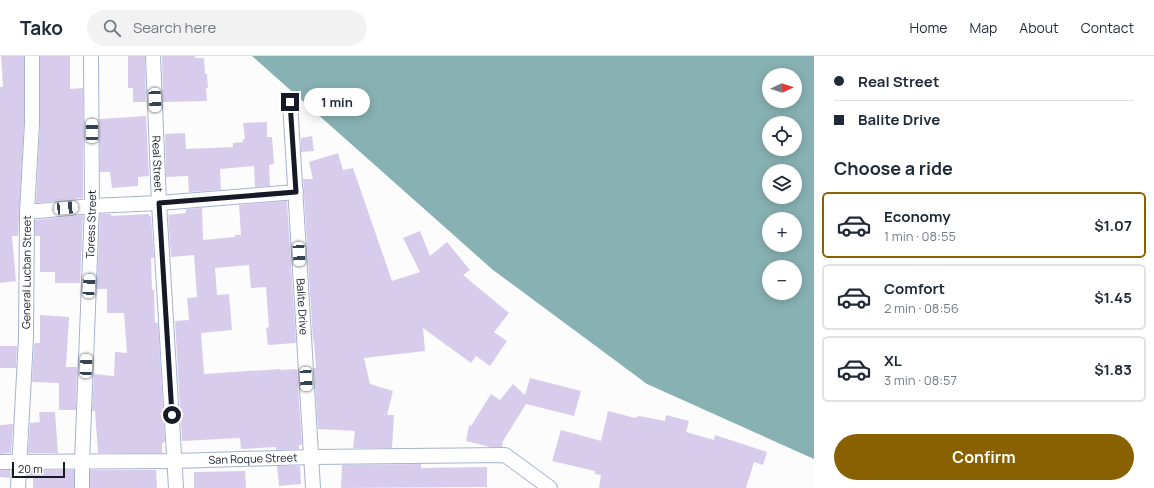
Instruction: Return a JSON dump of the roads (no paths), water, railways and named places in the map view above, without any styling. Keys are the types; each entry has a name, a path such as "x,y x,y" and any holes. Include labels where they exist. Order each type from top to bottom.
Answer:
{"street":[{"name":"General Lucban Street","path":"18,488 26,338 27,212 32,123 32,56"},
{"name":"Toress Street","path":"82,488 92,206 92,56"},
{"name":"Real Street","path":"153,56 159,203 176,488"},
{"name":"Balite Drive","path":"290,102 313,488"},
{"path":"27,212 296,192"},
{"name":"San Roque Street","path":"0,462 175,461 311,457 505,455 550,488"}],"water":[{"path":"252,56 814,56 814,459 647,384 493,270"}]}
